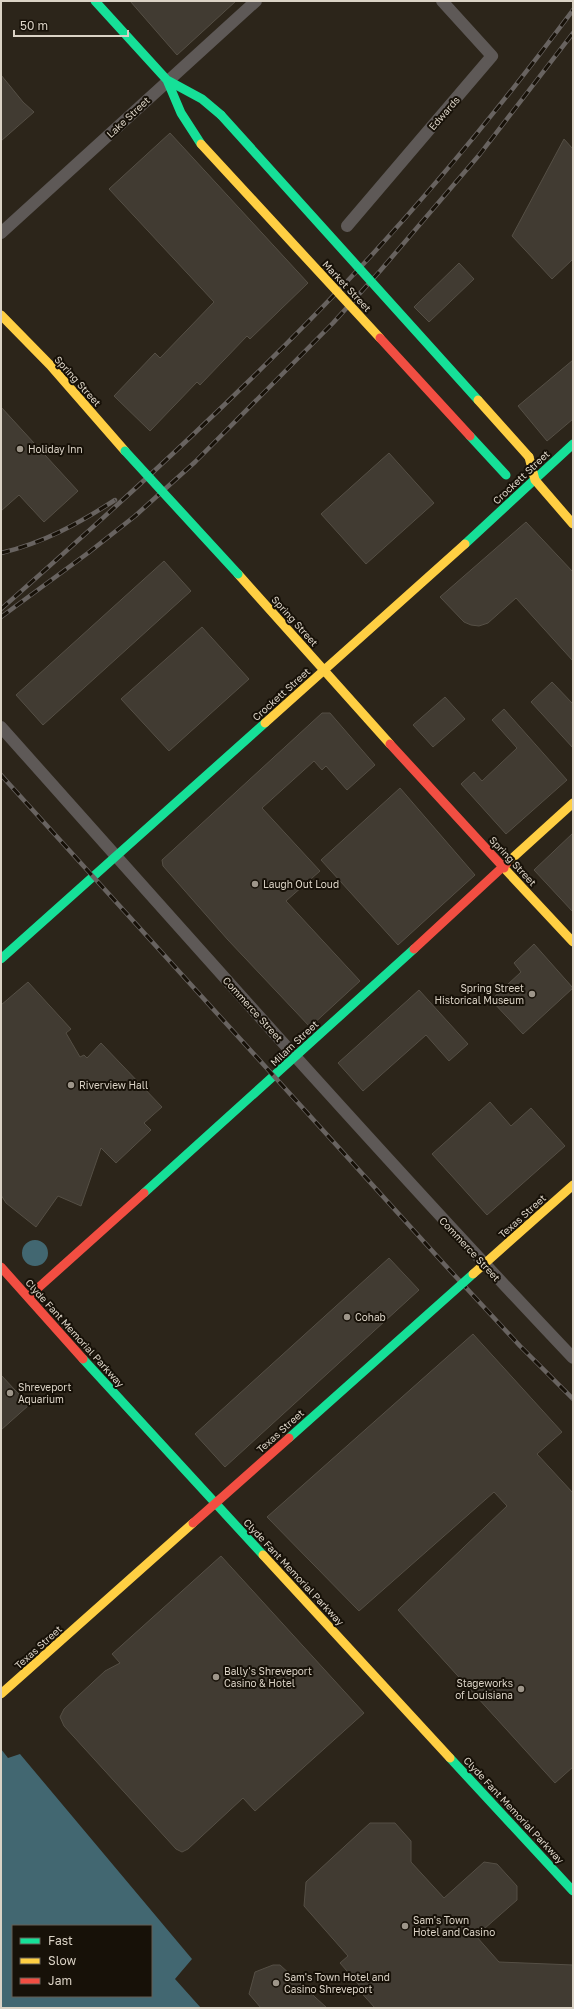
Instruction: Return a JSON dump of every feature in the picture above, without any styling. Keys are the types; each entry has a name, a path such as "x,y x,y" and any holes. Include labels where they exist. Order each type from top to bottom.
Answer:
{"main road":[{"name":"Market Street","path":"95,1 167,80 202,99 221,115 528,457 535,480 573,524"},
{"name":"Market Street","path":"167,80 181,113 191,131 201,144 513,476 535,480"},
{"name":"Spring Street","path":"1,315 50,365 126,451 573,942"},
{"name":"Crockett Street","path":"1,959 115,855 325,670 573,444"},
{"name":"Milam Street","path":"28,1297 238,1110 294,1056 573,803"},
{"name":"Texas Street","path":"1,1694 573,1185"},
{"name":"Clyde Fant Memorial Parkway","path":"1,1267 104,1383 573,1891"}],"street":[{"name":"Lake Street","path":"1,233 167,80 256,1"},
{"name":"Edwards","path":"347,226 492,56 442,1"},
{"name":"Commerce Street","path":"1,727 409,1184 573,1358"}],"water":[{"path":"35,1240 44,1244 48,1253 44,1262 35,1266 26,1262 22,1253 26,1244"},
{"path":"1,1749 8,1758 20,1754 192,1959 175,1979 201,2008 1,2008"}],"building":[{"path":"130,1 236,1 177,55"},
{"path":"1,75 23,102 34,112 1,141"},
{"path":"170,133 308,283 250,339 247,336 200,385 197,382 150,431 114,396 155,353 160,358 214,302 109,189"},
{"path":"564,139 573,149 573,259 552,279 512,236"},
{"path":"459,263 474,279 429,322 414,307"},
{"path":"573,360 573,419 547,441 518,406"},
{"name":"Holiday Inn","path":"1,407 78,491 44,522 19,495 1,511"},
{"path":"389,453 434,503 366,564 321,514"},
{"path":"526,522 573,572 573,661 516,598 488,623 479,626 464,622 440,597"},
{"path":"164,561 191,591 43,725 16,695"},
{"path":"202,627 249,679 169,751 121,699"},
{"path":"552,682 573,704 573,748 531,702"},
{"path":"445,697 465,719 433,747 413,725"},
{"path":"504,709 567,780 506,834 461,784 474,772 482,781 517,748 492,720"},
{"path":"322,713 330,713 375,765 347,790 326,766 322,770 314,761 262,808 320,871 286,901 360,981 310,1027 228,940 163,866 162,860"},
{"path":"400,788 475,875 398,945 321,860"},
{"path":"573,833 573,912 534,870"},
{"name":"Spring Street Historical Museum","path":"534,944 573,988 523,1034 491,1000 521,972 514,963"},
{"name":"Riverview Hall","path":"28,982 71,1029 66,1033 80,1057 84,1055 87,1058 101,1043 162,1107 144,1123 151,1130 116,1163 101,1148 81,1206 58,1196 36,1227 6,1203 1,1195 1,1005"},
{"path":"419,990 468,1044 449,1061 426,1035 363,1091 338,1063"},
{"path":"490,1102 511,1126 531,1108 565,1146 487,1215 432,1154"},
{"path":"389,1258 419,1290 225,1467 195,1434"},
{"path":"473,1334 562,1432 537,1454 573,1493 573,1767 555,1783 398,1610 507,1506 494,1492 359,1611 267,1517"},
{"name":"Shreveport Aquarium","path":"1,1375 29,1405 1,1430"},
{"path":"221,1556 364,1713 255,1811 243,1798 188,1849 182,1852 176,1849 64,1726 60,1717 64,1709 105,1671 120,1663 112,1654"},
{"name":"Sam's Town Hotel and Casino","path":"370,1823 395,1823 411,1841 411,1862 444,1898 484,1862 497,1864 517,1886 517,1900 476,1936 499,1962 573,1965 573,2008 375,2008 357,1988 360,1986 340,1963 348,1956 304,1906 306,1882"},
{"name":"Sam's Town Hotel and Casino Shreveport","path":"273,1965 280,1965 327,2008 261,2008 249,1994 255,1972"}],"railway":[{"path":"1,609 190,438 281,349 369,258 449,167 500,105 573,10"},
{"path":"1,617 88,553 135,516 195,462 333,323 380,271 480,154 573,33"},
{"path":"1,553 31,544 60,532 115,500"},
{"path":"1,775 445,1265 520,1346 573,1399"}],"traffic: fast":[{"path":"95,1 167,80 202,99 221,115"},
{"path":"167,80 181,113 201,144"},
{"path":"221,115 478,400"},
{"path":"470,436 506,475"},
{"path":"465,544 573,444"},
{"path":"125,451 238,574"},
{"path":"1,959 265,723"},
{"path":"144,1193 414,949"},
{"path":"289,1438 473,1274"},
{"path":"83,1359 263,1555"},
{"path":"450,1758 573,1891"}],"traffic: slow":[{"path":"201,144 380,338"},
{"path":"1,315 50,365 125,451"},
{"path":"478,400 529,457"},
{"path":"529,457 535,480 573,524"},
{"path":"265,723 465,544"},
{"path":"238,574 390,744"},
{"path":"507,863 573,803"},
{"path":"504,868 573,942"},
{"path":"473,1274 573,1185"},
{"path":"1,1694 193,1523"},
{"path":"263,1555 450,1758"}],"traffic: jam":[{"path":"380,338 470,436"},
{"path":"390,744 504,868"},
{"path":"414,949 507,863"},
{"path":"28,1297 144,1193"},
{"path":"1,1267 83,1359"},
{"path":"193,1523 289,1438"}],"place":[{"name":"Holiday Inn","path":"20,449"},
{"name":"Laugh Out Loud","path":"255,884"},
{"name":"Spring Street Historical Museum","path":"532,994"},
{"name":"Riverview Hall","path":"71,1085"},
{"name":"Cohab","path":"347,1317"},
{"name":"Shreveport Aquarium","path":"10,1393"},
{"name":"Bally's Shreveport Casino & Hotel","path":"216,1677"},
{"name":"Stageworks of Louisiana","path":"521,1689"},
{"name":"Sam's Town Hotel and Casino","path":"405,1926"},
{"name":"Sam's Town Hotel and Casino Shreveport","path":"276,1983"}]}
